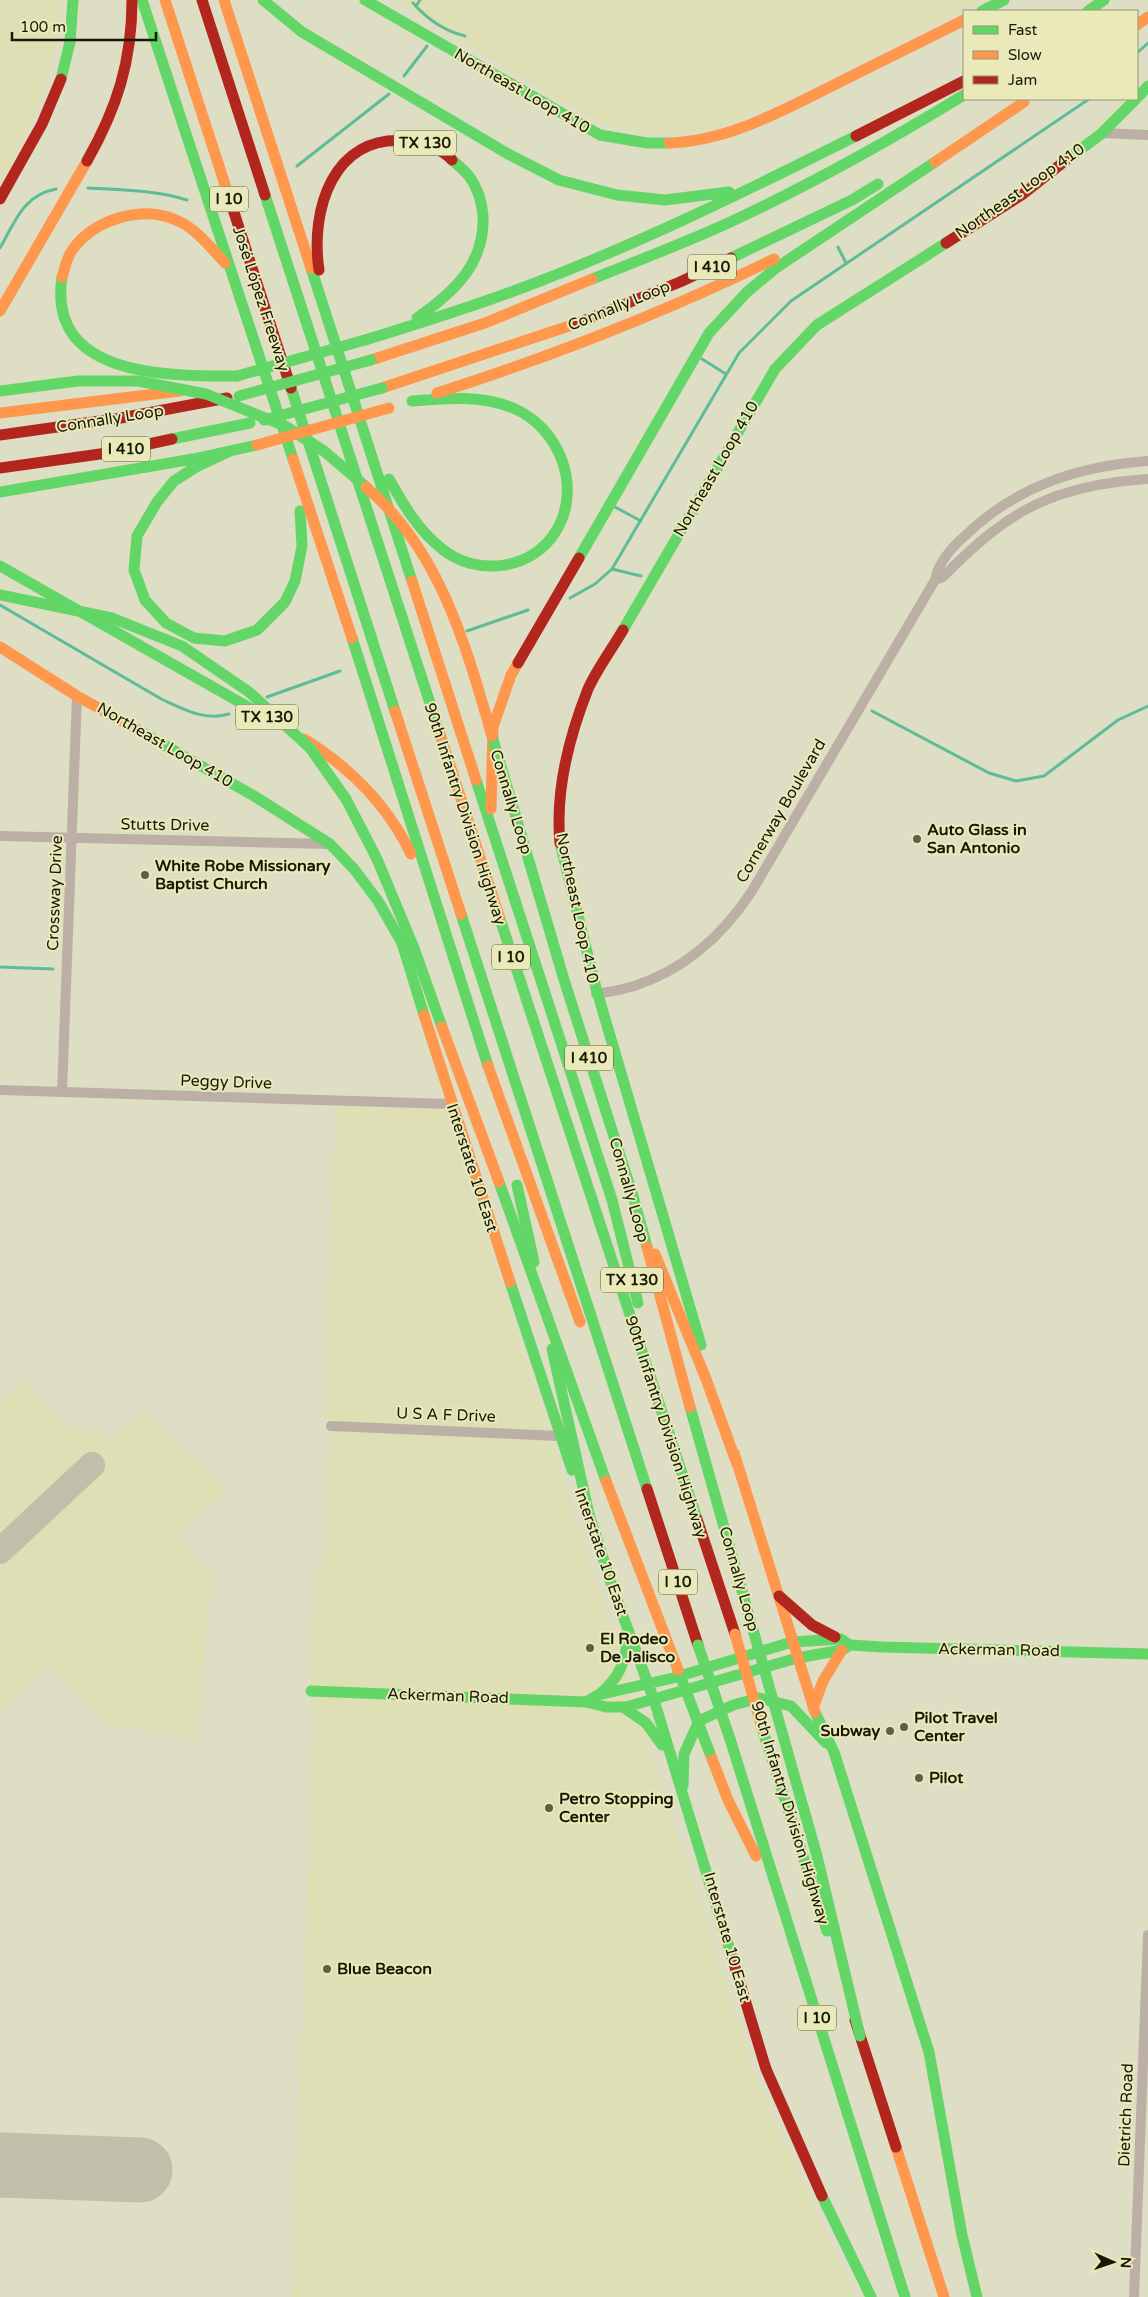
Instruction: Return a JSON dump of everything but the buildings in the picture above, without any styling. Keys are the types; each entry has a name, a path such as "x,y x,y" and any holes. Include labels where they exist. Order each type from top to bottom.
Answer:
{"main road":[{"path":"0,199 43,123 55,94 70,43 72,0"},
{"path":"0,311 107,126 124,73 132,31 132,0"},
{"path":"142,0 407,807 450,950"},
{"name":"José López Freeway","path":"166,0 293,398"},
{"name":"90th Infantry Division Highway","path":"202,0 555,1090 735,1634 762,1728 944,2297"},
{"path":"224,0 330,326"},
{"path":"263,0 302,32 508,154 559,180 617,196 665,200 714,195 756,187"},
{"name":"Northeast Loop 410","path":"366,0 600,135 647,143 693,142 727,134 774,115 963,20"},
{"path":"984,10 1004,0"},
{"path":"1089,10 1104,0"},
{"path":"389,333 560,273 756,187 963,82"},
{"name":"Northeast Loop 410","path":"1138,96 1148,86"},
{"name":"Connally Loop","path":"0,435 121,418 239,396 371,360 485,323 725,224 806,184 909,129 963,97"},
{"path":"497,843 491,811 493,726 510,675 692,359 709,333 747,292 776,268 1026,100"},
{"name":"Connally Loop","path":"0,468 107,453 250,423 382,388 558,331 680,282 852,200 1026,100"},
{"name":"Northeast Loop 410","path":"596,994 563,860 559,825 560,784 569,745 589,688 735,435 775,369 817,325 1023,194 1102,133 1134,100"},
{"name":"TX 130","path":"0,413 181,390 237,376 365,340 389,333 409,323 451,290 470,268 483,235 483,215 479,194 472,177 460,163 445,152 422,142 404,139 358,150 333,176 321,201 318,226 318,264 330,326 368,443 497,843 560,1037 612,1200 698,1524"},
{"path":"229,268 189,227 163,216 142,213 117,217 88,232 73,248 63,271 59,295 63,318 71,333 82,346 103,360 183,377 237,376"},
{"path":"0,492 256,445 389,408 500,374 654,313 750,271 834,229"},
{"name":"Connally Loop","path":"0,391 78,381 138,381 206,394 254,412 284,426 324,451 380,499 407,530 438,582 464,641 565,983 633,1196 682,1379 817,1856 860,2036"},
{"name":"90th Infantry Division Highway","path":"293,398 461,908 657,1520 730,1739 905,2297"},
{"path":"368,443 404,507 428,540 449,556 468,564 506,567 533,554 548,541 558,528 567,492 565,465 560,449 536,420 514,408 485,402 458,399 412,401"},
{"path":"230,451 176,480 146,514 134,544 135,577 154,614 177,633 206,641 236,639 259,630 280,608 294,583 300,567 303,525 290,454"},
{"name":"TX 130","path":"0,566 317,746 363,782 404,836 450,950 495,1090 550,1243 657,1520"},
{"path":"0,595 112,618 182,646 249,692 310,748 346,799 377,859 414,948 605,1477 728,1800 782,1908"},
{"name":"Northeast Loop 410","path":"0,647 77,696 254,796 330,844"},
{"name":"Interstate 10 East","path":"330,844 354,869 378,901 402,943 559,1436 654,1700 766,2069 815,2182 871,2297"},
{"path":"596,994 642,1139 657,1201 797,1658 813,1708 834,1752 929,2052 948,2148 962,2234 977,2297"},
{"path":"560,1037 589,1093 689,1336 737,1464"},
{"path":"495,1090 591,1523"},
{"path":"778,1594 812,1625 844,1645 823,1681 813,1708"},
{"path":"598,1695 621,1673 626,1658 628,1631"},
{"name":"Ackerman Road","path":"586,1702 598,1695 648,1684 792,1642 1148,1654"},
{"name":"Ackerman Road","path":"311,1691 586,1702 606,1707 623,1707 654,1700 844,1645"},
{"path":"683,1800 684,1754 699,1722 733,1705 759,1698 791,1706 834,1752"},
{"path":"623,1707 650,1727 671,1760"},
{"path":"898,2157 951,2297"}],"street":[{"path":"1102,133 1148,135"},
{"name":"Cornerway Boulevard","path":"596,994 633,987 664,973 706,947 729,924 752,891 935,580 937,568 960,540 979,522 1016,496 1057,477 1082,470 1148,462"},
{"name":"Cornerway Boulevard","path":"935,580 943,577 998,527 1043,501 1075,489 1148,479"},
{"name":"Crossway Drive","path":"62,1092 77,696"},
{"name":"Stutts Drive","path":"0,836 330,844"},
{"name":"Peggy Drive","path":"0,1090 452,1104"},
{"name":"U S A F Drive","path":"331,1426 559,1436"},
{"name":"Dietrich Road","path":"1134,2297 1148,1935"}],"shaded area":[{"path":"0,0 61,0 60,26 54,58 42,98 17,154 0,182"},
{"path":"395,0 983,0 750,115 719,128 682,133 637,132 609,125 580,113"},
{"path":"336,1106 444,1110 757,2081 855,2297 292,2297 315,1713 310,1712 315,1572 324,1563 331,1421 324,1420"},
{"path":"23,1379 67,1427 87,1433 99,1428 110,1441 144,1411 226,1491 177,1537 212,1576 196,1736 109,1725 51,1665 0,1712 0,1401"}],"waterway":[{"path":"416,6 420,0"},
{"path":"413,3 437,24 465,36"},
{"path":"1138,52 1148,43"},
{"path":"404,76 427,46"},
{"path":"297,166 389,94"},
{"path":"570,598 595,584 612,569 739,353 791,301 1088,100"},
{"path":"88,188 150,192 187,200"},
{"path":"0,248 16,219 28,203 35,197 56,189"},
{"path":"838,247 846,263"},
{"path":"702,359 726,374"},
{"path":"615,507 641,521"},
{"path":"612,569 641,576"},
{"path":"0,605 163,700 187,711 203,715 220,716 229,714"},
{"path":"467,631 528,610"},
{"path":"267,697 340,671"},
{"path":"872,711 989,773 1016,781 1044,776 1118,720 1148,706"},
{"path":"0,967 53,969"}],"taxiway":[{"path":"0,1551 92,1465"}],"runway":[{"path":"0,2165 140,2170"}],"traffic: fast":[{"path":"61,79 70,42 73,0"},
{"path":"142,0 293,459"},
{"path":"263,0 302,32 508,154 559,180 617,195 665,200 729,192"},
{"path":"365,0 600,135 647,143 669,143"},
{"path":"984,10 1004,0"},
{"path":"1089,10 1104,0"},
{"path":"1138,97 1148,86"},
{"path":"592,279 693,238 757,209 847,163 963,96"},
{"path":"1065,161 1101,134 1135,100"},
{"path":"365,340 500,296 605,255 732,197 856,136"},
{"path":"417,318 455,287 473,263 479,249 483,216 477,190 469,176 452,160"},
{"path":"579,558 709,333 747,292 776,268 935,162"},
{"path":"731,258 852,200 878,184"},
{"path":"265,195 439,731"},
{"path":"623,630 775,369 817,325 946,243"},
{"path":"311,268 412,581"},
{"path":"62,277 62,310 73,335 93,353 118,364 148,371 179,375 237,376"},
{"path":"237,376 365,340"},
{"path":"239,396 371,360"},
{"path":"0,391 78,381 138,381 206,394 285,426 324,451 366,487"},
{"path":"291,388 395,711"},
{"path":"264,420 382,388"},
{"path":"389,479 425,533 441,548 455,557 470,563 486,566 502,565 518,562 533,555 546,544 556,531 564,514 567,496 562,460 554,444 543,429 529,417 513,408 476,399 450,398 412,401"},
{"path":"172,439 250,423"},
{"path":"0,492 193,459 257,445"},
{"path":"230,451 196,467 174,481 157,502 137,536 134,570 145,600 166,623 194,638 225,641 257,630 285,602 295,581 302,546 300,511"},
{"path":"0,566 278,724"},
{"path":"0,595 112,618 182,646 249,692 310,748 346,799 377,859 414,948 442,1027"},
{"path":"352,638 488,1066"},
{"path":"136,729 254,796 330,844 354,869 378,901 402,943 424,1015"},
{"path":"492,736 565,983 633,1196 647,1247"},
{"path":"476,780 612,1200 638,1303"},
{"path":"560,843 596,988 701,1345"},
{"path":"461,914 647,1489"},
{"path":"500,919 697,1519"},
{"path":"499,1182 606,1481"},
{"path":"517,1185 534,1262"},
{"path":"510,1282 572,1470"},
{"path":"552,1349 591,1523"},
{"path":"690,1407 817,1856 860,2036"},
{"path":"589,1514 613,1589 654,1700 732,1957"},
{"path":"600,1694 613,1681 621,1668 626,1653 628,1635"},
{"path":"586,1702 598,1695 673,1678 792,1642 841,1639 850,1645 882,1647 1148,1654"},
{"path":"698,1645 730,1739"},
{"path":"311,1691 586,1702 606,1707 626,1707 797,1658 842,1650 850,1645"},
{"path":"678,1670 709,1751"},
{"path":"683,1786 684,1754 699,1721 733,1705 759,1698 791,1706 826,1743"},
{"path":"623,1707 646,1723 662,1745"},
{"path":"815,1712 834,1752 929,2052 962,2235 977,2297"},
{"path":"762,1728 827,1931"},
{"path":"730,1739 905,2297"},
{"path":"822,2196 871,2297"}],"traffic: slow":[{"path":"165,0 230,200"},
{"path":"224,0 311,268"},
{"path":"1138,24 1148,17"},
{"path":"669,143 713,137 754,123 963,20"},
{"path":"935,162 1024,102"},
{"path":"0,311 87,161"},
{"path":"62,277 69,255 82,239 106,223 134,215 149,214 163,216 184,224 203,239 225,263"},
{"path":"437,393 523,364 608,332 692,297 774,259"},
{"path":"371,360 485,323 592,279"},
{"path":"382,388 578,323"},
{"path":"0,413 180,391"},
{"path":"257,445 389,408"},
{"path":"293,459 352,638"},
{"path":"366,487 392,512 432,570 460,634 492,736"},
{"path":"412,581 476,780"},
{"path":"0,647 77,696 136,729"},
{"path":"491,809 493,727 511,675 518,663"},
{"path":"395,711 461,914"},
{"path":"439,731 500,919"},
{"path":"304,739 337,762 366,789 391,819 411,854"},
{"path":"424,1015 510,1282"},
{"path":"442,1027 499,1182"},
{"path":"488,1066 580,1322"},
{"path":"647,1247 690,1407"},
{"path":"655,1254 706,1379 737,1464"},
{"path":"734,1453 815,1712"},
{"path":"606,1481 678,1670"},
{"path":"735,1634 762,1728"},
{"path":"813,1708 823,1681 842,1650"},
{"path":"709,1751 728,1800 756,1856"},
{"path":"896,2147 944,2297"}],"traffic: jam":[{"path":"87,161 107,122 121,84 129,43 132,0"},
{"path":"202,0 265,195"},
{"path":"0,199 42,124 61,79"},
{"path":"856,136 963,82"},
{"path":"319,270 317,247 323,201 332,180 344,163 361,150 382,142 407,141 419,143 443,152 452,160"},
{"path":"946,243 1023,194 1065,161"},
{"path":"230,200 291,388"},
{"path":"578,323 680,282 731,258"},
{"path":"0,435 121,418 227,398"},
{"path":"0,468 107,453 172,439"},
{"path":"518,663 579,558"},
{"path":"560,843 560,804 569,745 588,689 623,630"},
{"path":"647,1489 698,1645"},
{"path":"697,1519 735,1634"},
{"path":"779,1596 812,1625 835,1637"},
{"path":"732,1957 766,2069 822,2196"},
{"path":"855,2020 896,2147"}],"place":[{"name":"Auto Glass in San Antonio","path":"917,839"},
{"name":"White Robe Missionary Baptist Church","path":"145,875"},
{"name":"El Rodeo De Jalisco","path":"590,1648"},
{"name":"Pilot Travel Center","path":"904,1727"},
{"name":"Subway","path":"890,1731"},
{"name":"Pilot","path":"919,1778"},
{"name":"Petro Stopping Center","path":"549,1808"},
{"name":"Blue Beacon","path":"327,1969"}]}
